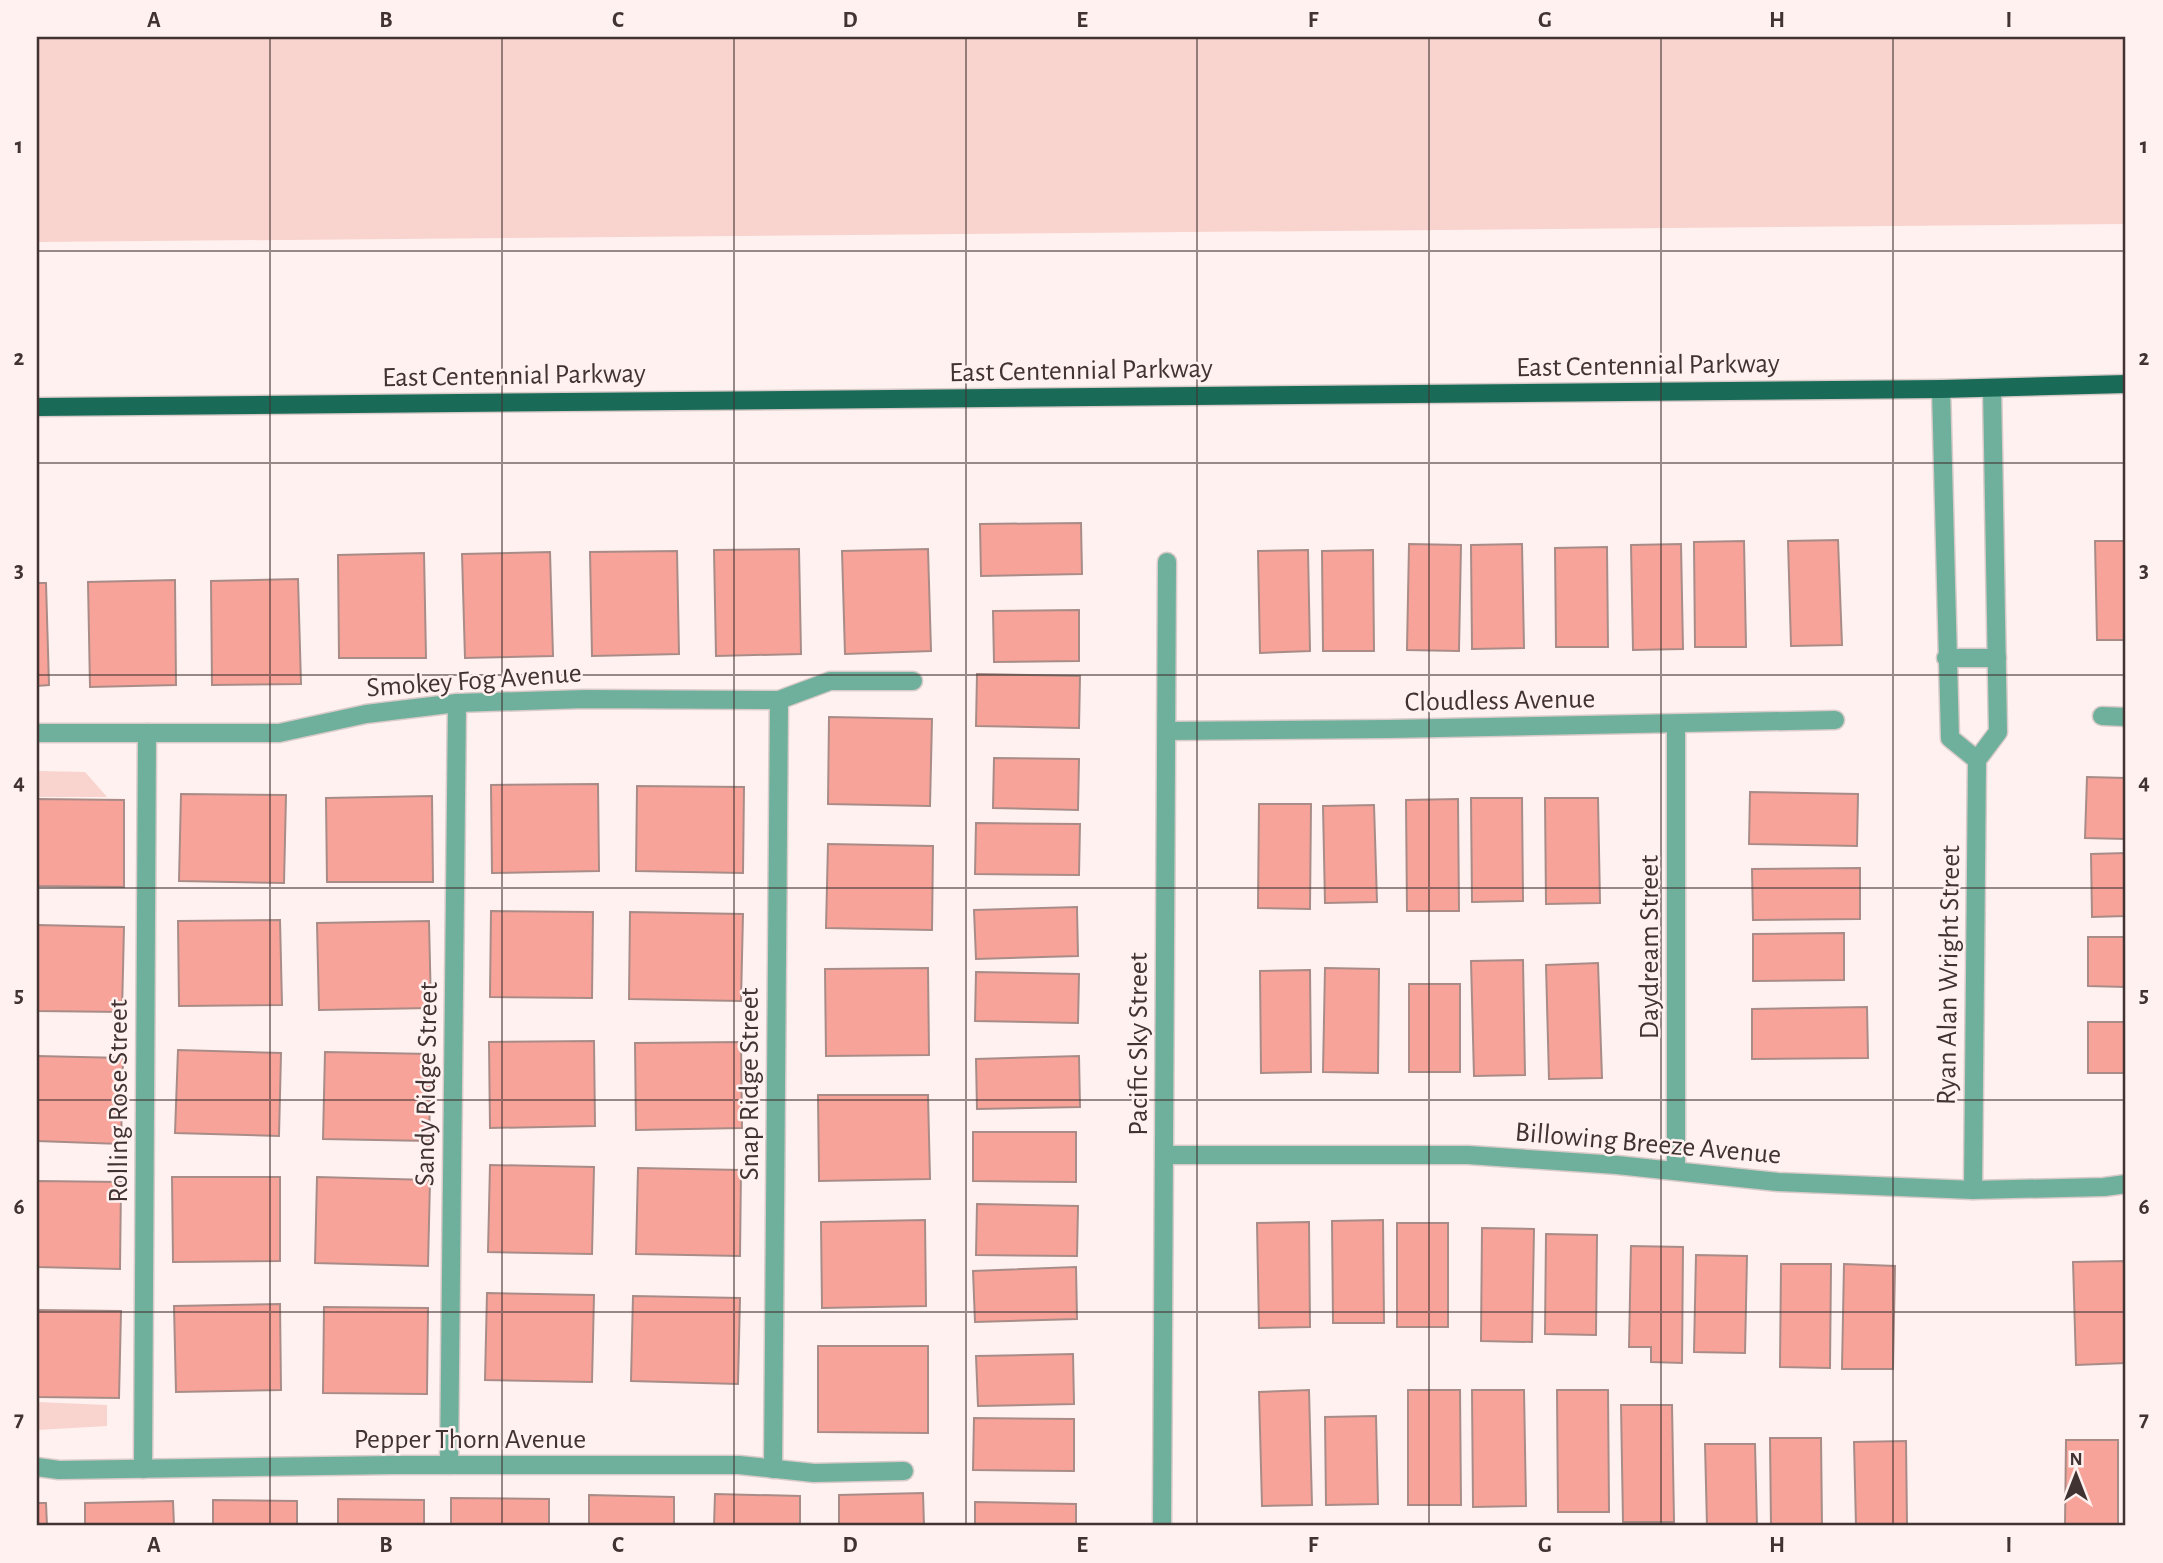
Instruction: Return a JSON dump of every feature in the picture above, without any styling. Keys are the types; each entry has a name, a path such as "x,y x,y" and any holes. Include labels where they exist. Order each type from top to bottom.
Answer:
{"main road":[{"name":"East Centennial Parkway","path":"37,407 1941,389 2126,384"}],"street":[{"path":"1941,389 1950,738 1977,760 1998,732 1992,388"},
{"name":"Pacific Sky Street","path":"1162,1526 1167,562"},
{"path":"1946,658 1997,658"},
{"name":"Smokey Fog Avenue","path":"37,733 279,733 366,714 457,703 585,699 779,700 830,681 913,681"},
{"name":"Snap Ridge Street","path":"773,1469 779,700"},
{"name":"Sandy Ridge Street","path":"449,1465 457,703"},
{"path":"2102,716 2126,717"},
{"name":"Cloudless Avenue","path":"1167,731 1835,720"},
{"name":"Daydream Street","path":"1676,724 1676,1171"},
{"name":"Rolling Rose Street","path":"143,1469 147,733"},
{"name":"Ryan Alan Wright Street","path":"1973,1190 1977,760"},
{"name":"Billowing Breeze Avenue","path":"1165,1155 1468,1155 1676,1171 1778,1182 1973,1190 2104,1187 2126,1184"},
{"name":"Pepper Thorn Avenue","path":"37,1467 59,1470 449,1465 740,1465 814,1473 904,1471"}],"shaded area":[{"path":"37,37 2126,37 2126,224 37,242"},
{"path":"37,771 85,772 107,797 37,797"},
{"path":"37,1402 107,1405 107,1426 37,1430"}],"building":[{"path":"1081,523 1082,574 981,576 980,524"},
{"path":"1838,540 1842,645 1791,646 1788,541"},
{"path":"1744,541 1746,647 1695,647 1694,542"},
{"path":"2095,541 2126,541 2126,640 2097,640"},
{"path":"1409,544 1461,545 1459,651 1407,650"},
{"path":"1522,544 1524,648 1472,649 1471,545"},
{"path":"1681,544 1683,649 1633,650 1631,545"},
{"path":"1607,547 1608,647 1556,647 1555,548"},
{"path":"799,549 801,654 716,656 714,550"},
{"path":"928,549 931,651 845,654 842,551"},
{"path":"1308,550 1310,651 1260,653 1258,551"},
{"path":"1373,550 1374,651 1323,651 1322,551"},
{"path":"677,551 679,654 592,656 590,552"},
{"path":"550,552 553,656 465,658 462,554"},
{"path":"424,553 426,658 339,658 338,555"},
{"path":"298,579 301,684 212,685 211,581"},
{"path":"175,580 176,685 90,687 88,582"},
{"path":"37,583 46,583 49,685 37,686"},
{"path":"1079,610 1079,661 994,662 993,611"},
{"path":"977,674 1080,676 1079,728 976,726"},
{"path":"829,717 932,719 930,806 828,804"},
{"path":"994,758 1079,759 1078,810 993,808"},
{"path":"2087,777 2126,778 2126,839 2085,838"},
{"path":"598,784 599,871 492,873 491,785"},
{"path":"637,786 744,787 743,873 636,871"},
{"path":"1750,792 1858,794 1857,846 1749,844"},
{"path":"181,794 286,795 284,883 179,881"},
{"path":"432,796 433,882 327,882 326,798"},
{"path":"1471,798 1522,798 1523,901 1472,902"},
{"path":"1545,798 1598,798 1600,903 1546,904"},
{"path":"37,799 124,800 124,887 37,886"},
{"path":"1458,799 1459,911 1407,911 1406,800"},
{"path":"1259,804 1311,804 1310,909 1258,908"},
{"path":"1374,805 1377,902 1325,903 1323,806"},
{"path":"976,823 1080,824 1079,875 975,874"},
{"path":"828,844 933,846 932,930 826,928"},
{"path":"2126,853 2126,916 2092,917 2091,854"},
{"path":"1860,868 1860,919 1753,920 1752,869"},
{"path":"1077,907 1078,956 976,959 974,910"},
{"path":"491,911 593,912 592,998 490,997"},
{"path":"630,912 743,914 741,1001 629,999"},
{"path":"280,920 282,1005 179,1006 178,921"},
{"path":"429,921 431,1008 319,1010 317,923"},
{"path":"37,925 124,927 122,1012 37,1011"},
{"path":"1844,933 1844,980 1753,981 1753,934"},
{"path":"2088,937 2126,937 2126,987 2088,986"},
{"path":"1523,960 1525,1075 1474,1076 1471,961"},
{"path":"1598,963 1602,1078 1549,1079 1546,965"},
{"path":"928,968 929,1055 826,1056 825,969"},
{"path":"1325,968 1379,969 1378,1073 1323,1072"},
{"path":"1310,970 1311,1072 1261,1073 1260,971"},
{"path":"976,972 1079,974 1078,1023 975,1021"},
{"path":"1409,984 1460,984 1460,1072 1409,1072"},
{"path":"1867,1007 1868,1058 1752,1059 1752,1009"},
{"path":"2088,1022 2126,1022 2126,1073 2088,1073"},
{"path":"594,1041 595,1126 490,1128 489,1042"},
{"path":"741,1042 742,1128 636,1130 635,1043"},
{"path":"178,1050 281,1053 279,1136 175,1133"},
{"path":"325,1052 431,1054 429,1141 323,1139"},
{"path":"37,1056 123,1058 121,1144 37,1141"},
{"path":"1079,1056 1080,1107 977,1109 976,1059"},
{"path":"818,1095 928,1095 930,1179 819,1181"},
{"path":"973,1132 1076,1132 1076,1182 973,1181"},
{"path":"490,1165 594,1167 592,1254 488,1252"},
{"path":"638,1168 741,1170 740,1256 636,1254"},
{"path":"172,1177 280,1177 280,1261 173,1262"},
{"path":"317,1177 430,1180 428,1266 315,1263"},
{"path":"37,1181 121,1182 120,1269 37,1267"},
{"path":"977,1204 1078,1206 1077,1256 976,1255"},
{"path":"925,1220 926,1306 822,1308 821,1222"},
{"path":"1383,1220 1384,1323 1333,1323 1332,1221"},
{"path":"1309,1222 1310,1327 1259,1328 1257,1223"},
{"path":"1397,1223 1448,1223 1448,1327 1397,1327"},
{"path":"1482,1228 1534,1229 1532,1342 1481,1341"},
{"path":"1546,1234 1597,1235 1596,1335 1545,1334"},
{"path":"1631,1246 1683,1247 1682,1363 1651,1362 1651,1347 1629,1347"},
{"path":"1696,1255 1747,1256 1745,1353 1694,1352"},
{"path":"2125,1261 2126,1363 2076,1365 2073,1262"},
{"path":"1781,1264 1831,1264 1830,1368 1780,1367"},
{"path":"1844,1264 1895,1266 1893,1369 1842,1369"},
{"path":"1076,1267 1077,1319 975,1322 973,1271"},
{"path":"487,1293 594,1295 592,1382 485,1380"},
{"path":"633,1296 740,1298 738,1384 631,1381"},
{"path":"280,1304 281,1390 176,1392 174,1306"},
{"path":"324,1307 428,1308 427,1394 323,1393"},
{"path":"37,1310 121,1311 119,1398 37,1397"},
{"path":"818,1346 928,1346 928,1433 818,1432"},
{"path":"1073,1354 1074,1404 978,1406 976,1356"},
{"path":"1309,1390 1312,1505 1262,1506 1259,1392"},
{"path":"1408,1390 1460,1390 1461,1505 1408,1505"},
{"path":"1472,1390 1524,1390 1526,1506 1473,1507"},
{"path":"1557,1390 1608,1390 1609,1512 1558,1512"},
{"path":"1621,1405 1672,1405 1674,1522 1623,1522"},
{"path":"1376,1416 1378,1504 1326,1505 1325,1417"},
{"path":"974,1418 1074,1419 1074,1471 973,1470"},
{"path":"1770,1438 1821,1438 1822,1526 1771,1526"},
{"path":"2066,1440 2118,1440 2118,1526 2065,1526"},
{"path":"1906,1441 1907,1526 1856,1526 1854,1442"},
{"path":"1705,1444 1755,1444 1757,1526 1707,1526"},
{"path":"923,1493 924,1526 839,1526 839,1495"},
{"path":"715,1494 800,1496 800,1526 714,1526"},
{"path":"589,1495 674,1497 674,1526 589,1526"},
{"path":"451,1498 549,1499 549,1526 451,1526"},
{"path":"338,1499 424,1500 424,1526 338,1526"},
{"path":"213,1500 297,1501 297,1526 213,1526"},
{"path":"173,1501 174,1526 85,1526 85,1503"},
{"path":"975,1502 1076,1504 1076,1526 975,1526"},
{"path":"37,1503 46,1503 47,1526 37,1526"}]}
